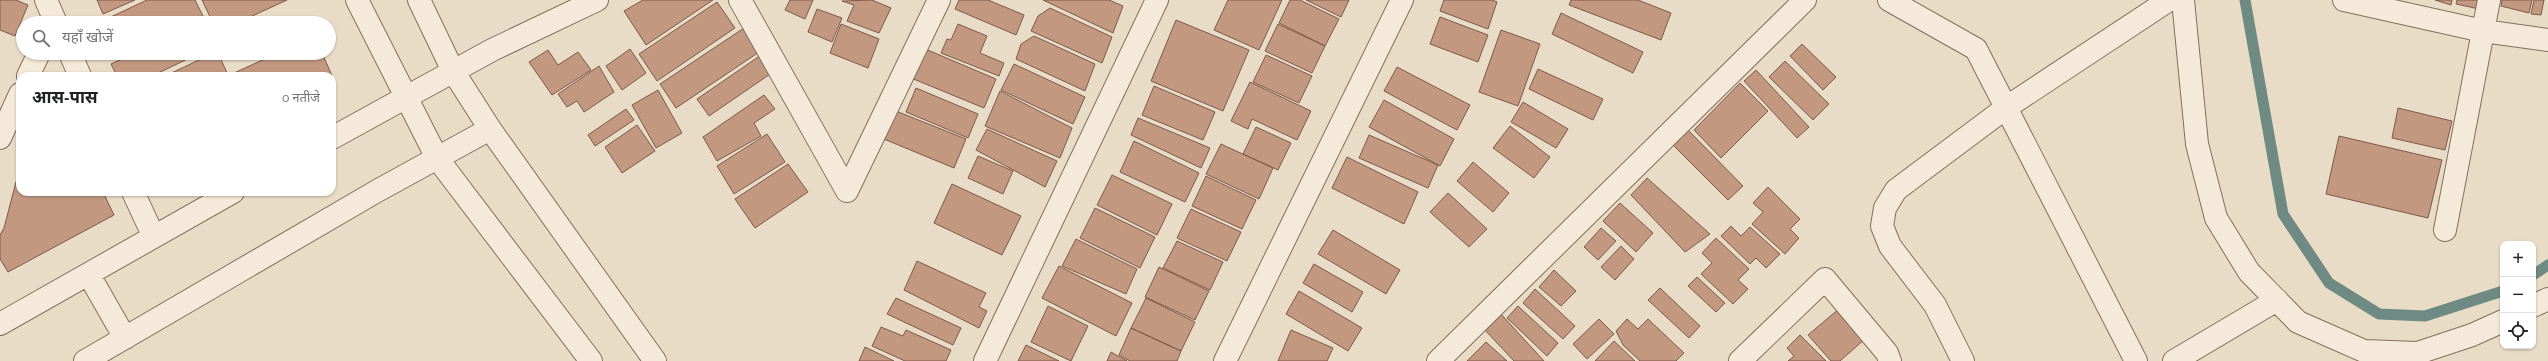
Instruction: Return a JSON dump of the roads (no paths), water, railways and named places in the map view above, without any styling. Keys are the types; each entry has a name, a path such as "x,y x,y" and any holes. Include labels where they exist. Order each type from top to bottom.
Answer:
{"street":[{"path":"358,0 405,98 437,158 590,361"},
{"path":"419,0 453,71 490,129 655,361"},
{"path":"336,136 492,50 596,0"},
{"path":"740,0 847,191 939,0"},
{"path":"985,361 1157,0"},
{"path":"1225,361 1402,0"},
{"path":"1782,23 1785,0"},
{"path":"1438,361 1805,0"},
{"path":"1889,0 1976,49 2136,361"},
{"path":"1963,361 1935,305 1890,246 1882,226 1885,208 1896,190 2007,107 2169,0"},
{"path":"2183,0 2198,144 2216,218 2249,272 2298,322 2364,351 2418,353 2472,335 2500,321"},
{"path":"2344,0 2483,31 2548,40"},
{"path":"2445,230 2489,0"},
{"path":"30,72 36,60"},
{"path":"73,60 78,72"},
{"path":"0,138 16,103"},
{"path":"85,361 490,129"},
{"path":"135,196 153,235"},
{"path":"0,324 89,275 153,235 226,196"},
{"path":"89,275 125,338"},
{"path":"1740,361 1825,279 1887,353 1890,361"},
{"path":"2536,305 2548,299"},
{"path":"2174,361 2277,300"}],"waterway":[{"path":"2245,0 2283,214 2329,283 2379,314 2425,316 2500,292"},
{"path":"2536,273 2548,265"}]}
